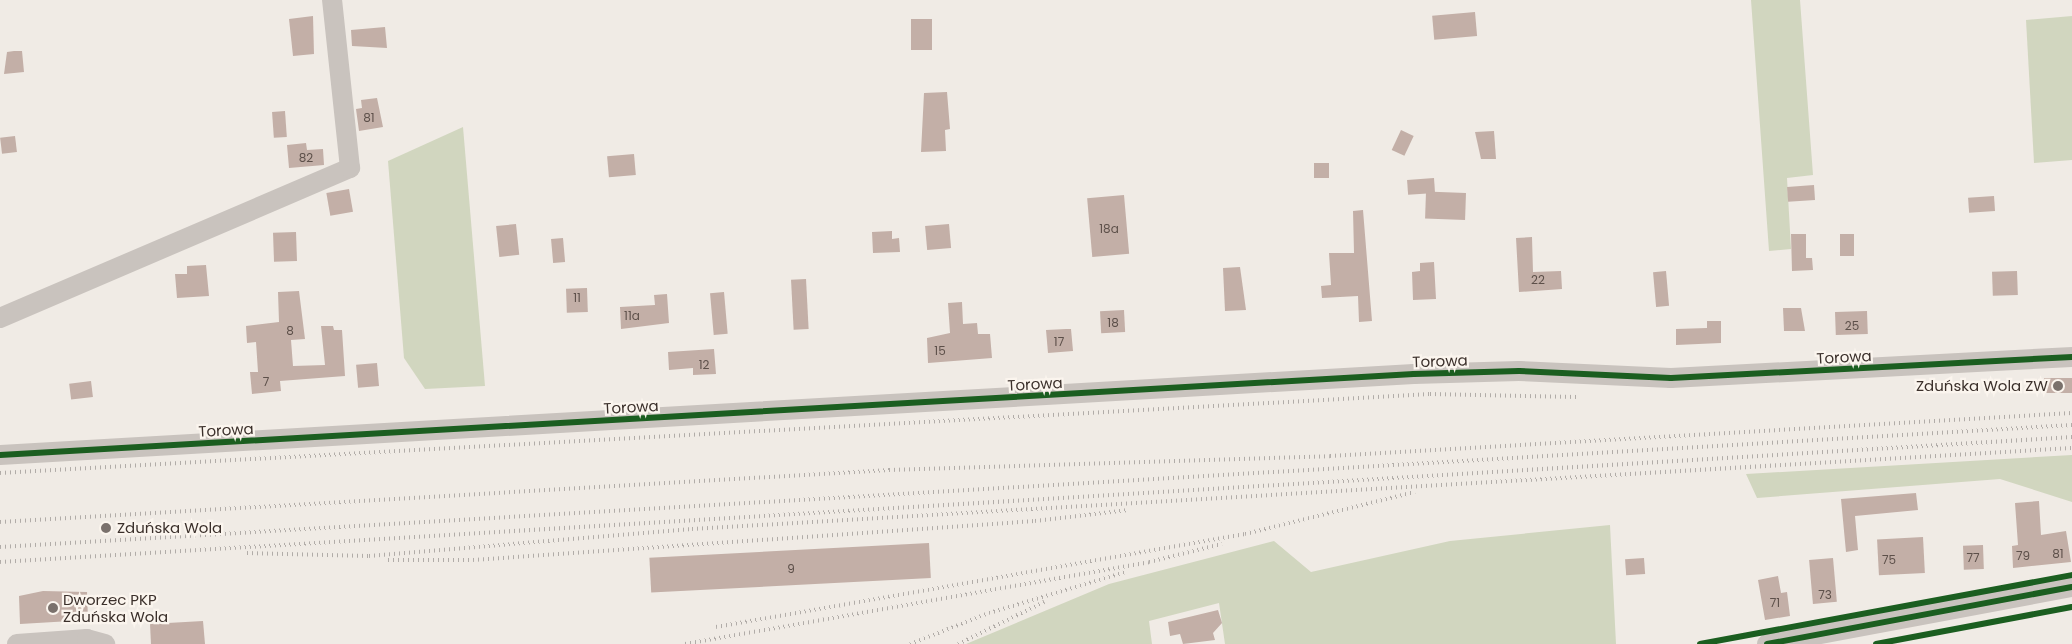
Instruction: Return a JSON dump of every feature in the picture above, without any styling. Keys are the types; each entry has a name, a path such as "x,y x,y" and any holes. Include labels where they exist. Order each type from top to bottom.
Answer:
{"street":[{"path":"0,318 350,168 332,0"},
{"name":"Torowa","path":"0,455 1414,374 1519,371 1671,378 2072,357"},
{"path":"1767,644 2072,588"},
{"path":"17,644 87,639 105,644"}],"green space":[{"path":"1751,0 1800,0 1813,175 1787,178 1791,249 1769,251"},
{"path":"2072,16 2072,160 2034,163 2026,20"},
{"path":"463,127 485,386 425,389 404,358 388,161"},
{"path":"2072,455 2072,502 2000,479 1757,498 1746,474"},
{"path":"1610,525 1616,644 1225,644 1219,603 1149,621 1152,644 966,644 1109,584 1274,541 1311,572 1450,541"}],"building":[{"path":"1475,12 1477,36 1434,40 1432,16"},
{"path":"313,16 314,54 293,56 289,19"},
{"path":"911,19 932,19 932,50 911,50"},
{"path":"385,27 387,48 352,46 351,30"},
{"path":"22,51 24,72 4,74 7,52"},
{"path":"947,92 950,129 945,130 946,151 921,152 924,93"},
{"path":"377,98 383,127 359,131 356,109 362,108 361,100"},
{"path":"285,111 287,137 274,138 272,112"},
{"path":"1401,130 1414,136 1404,156 1392,150"},
{"path":"1494,131 1496,159 1481,159 1475,132"},
{"path":"15,136 17,152 2,154 0,138"},
{"path":"306,143 307,150 323,149 324,165 289,168 287,145"},
{"path":"634,154 636,175 609,177 607,156"},
{"path":"1314,163 1329,163 1329,178 1314,178"},
{"path":"1434,178 1435,193 1408,195 1407,180"},
{"path":"1814,185 1815,200 1788,202 1787,187"},
{"path":"349,189 353,212 330,216 326,193"},
{"path":"1426,192 1466,193 1465,220 1425,219"},
{"path":"1124,195 1129,254 1092,257 1087,198"},
{"path":"1994,196 1995,211 1969,213 1968,198"},
{"path":"1363,210 1372,321 1359,322 1358,296 1322,298 1321,286 1331,285 1329,253 1354,253 1353,211"},
{"path":"516,224 519,255 499,257 496,226"},
{"path":"949,224 951,248 927,250 925,226"},
{"path":"892,231 892,239 899,238 900,252 873,253 872,232"},
{"path":"296,232 297,261 274,262 273,233"},
{"path":"1791,234 1806,234 1806,258 1812,258 1813,270 1792,271"},
{"path":"1840,234 1854,234 1854,256 1840,256"},
{"path":"1532,237 1533,272 1561,271 1562,289 1519,292 1516,238"},
{"path":"563,238 565,262 553,263 551,239"},
{"path":"1434,262 1436,299 1413,300 1412,272 1420,271 1420,263"},
{"path":"206,265 209,296 177,298 175,274 187,274 187,266"},
{"path":"1240,267 1246,310 1225,311 1223,268"},
{"path":"1666,271 1669,306 1656,307 1653,272"},
{"path":"2017,271 2018,295 1993,296 1992,272"},
{"path":"806,279 809,329 794,330 791,280"},
{"path":"587,288 588,312 567,313 566,289"},
{"path":"299,291 305,339 291,340 293,366 325,365 321,326 333,326 334,330 342,330 345,376 280,381 281,391 252,394 250,372 258,372 256,342 247,343 246,326 279,322 278,292"},
{"path":"724,292 728,334 714,335 710,293"},
{"path":"667,294 669,323 621,329 620,307 655,305 654,295"},
{"path":"962,302 963,324 977,323 978,334 990,334 992,358 928,363 927,338 950,333 948,303"},
{"path":"1783,308 1801,308 1805,331 1784,331"},
{"path":"1124,310 1125,332 1101,333 1100,311"},
{"path":"1867,311 1868,334 1836,335 1835,312"},
{"path":"1707,321 1721,321 1721,343 1676,345 1676,329 1707,328"},
{"path":"1071,329 1073,351 1048,353 1046,330"},
{"path":"714,349 716,374 693,375 693,368 669,370 668,352"},
{"path":"377,363 379,386 358,388 356,365"},
{"name":"Zduńska Wola ZW","path":"2044,378 2072,378 2072,393 2044,393"},
{"path":"91,381 93,397 71,400 69,384"},
{"path":"1916,493 1918,510 1855,516 1858,550 1846,552 1841,499"},
{"path":"2039,501 2041,535 2066,531 2071,562 2013,568 2012,546 2018,545 2015,503"},
{"path":"1923,537 1925,573 1879,575 1877,539"},
{"path":"929,543 931,578 651,593 649,558"},
{"path":"1983,545 1984,569 1964,570 1963,546"},
{"path":"1644,558 1645,574 1626,575 1625,559"},
{"path":"1833,558 1837,602 1813,604 1809,560"},
{"path":"1778,576 1781,593 1787,592 1790,616 1765,620 1758,580"},
{"name":"Dworzec PKP Zduńska Wola","path":"43,591 87,592 88,620 20,624 19,596"},
{"path":"1218,610 1222,623 1213,633 1215,640 1183,644 1180,634 1170,636 1168,622"},
{"path":"203,621 205,644 151,644 150,624"}],"railway":[{"path":"0,473 1430,394 1578,397"},
{"path":"0,522 889,470 1330,456 2072,413"},
{"path":"0,547 2072,425"},
{"path":"0,562 2072,437"},
{"path":"247,553 369,556 692,529 2072,448"},
{"path":"716,627 1245,534 1415,492"},
{"path":"388,560 473,560 1035,521 1128,510"},
{"path":"685,644 1149,562 1222,544"},
{"path":"910,644 989,613 1126,572"},
{"path":"958,644 1044,602"}],"cycle path":[{"path":"0,455 1414,374 1519,371 1671,378 2072,357"},
{"path":"1700,644 2072,575"},
{"path":"1767,644 2072,587"},
{"path":"1876,644 2072,607"}],"place":[{"name":"Zduńska Wola ZW","path":"2058,386"},
{"name":"Zduńska Wola","path":"106,528"},
{"name":"Dworzec PKP Zduńska Wola","path":"53,608"}]}
